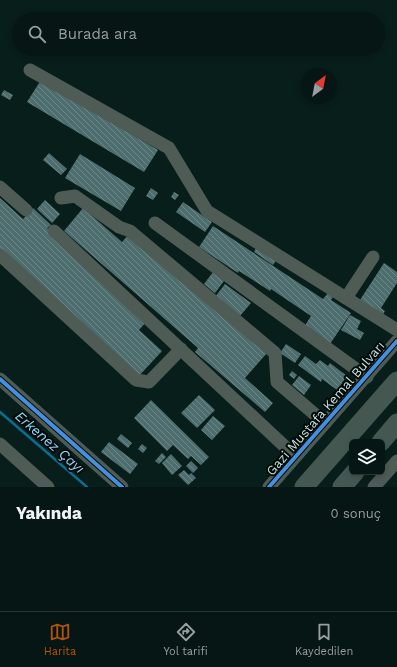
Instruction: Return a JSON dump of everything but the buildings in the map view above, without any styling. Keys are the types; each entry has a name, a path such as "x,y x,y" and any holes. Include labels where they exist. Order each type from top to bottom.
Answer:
{"highway":[{"path":"304,487 397,381"},
{"path":"383,439 397,423"},
{"path":"342,487 352,475"}],"street":[{"path":"30,70 169,148 207,210 397,330"},
{"path":"0,187 26,210"},
{"path":"61,198 74,196 119,227 130,231 275,352 277,382 324,423"},
{"path":"155,223 367,377"},
{"path":"54,231 295,456"},
{"path":"0,255 136,380 149,382 181,349"},
{"path":"346,298 373,257"},
{"name":"Gazi Mustafa Kemal Bulvarı","path":"269,487 397,341"},
{"path":"0,379 122,487"},
{"path":"0,444 48,487"},
{"path":"374,487 397,461"}],"waterway":[{"name":"Erkenez Çayı","path":"0,412 87,487"}],"cycle path":[{"path":"269,487 397,341"},
{"path":"0,379 122,487"}]}
